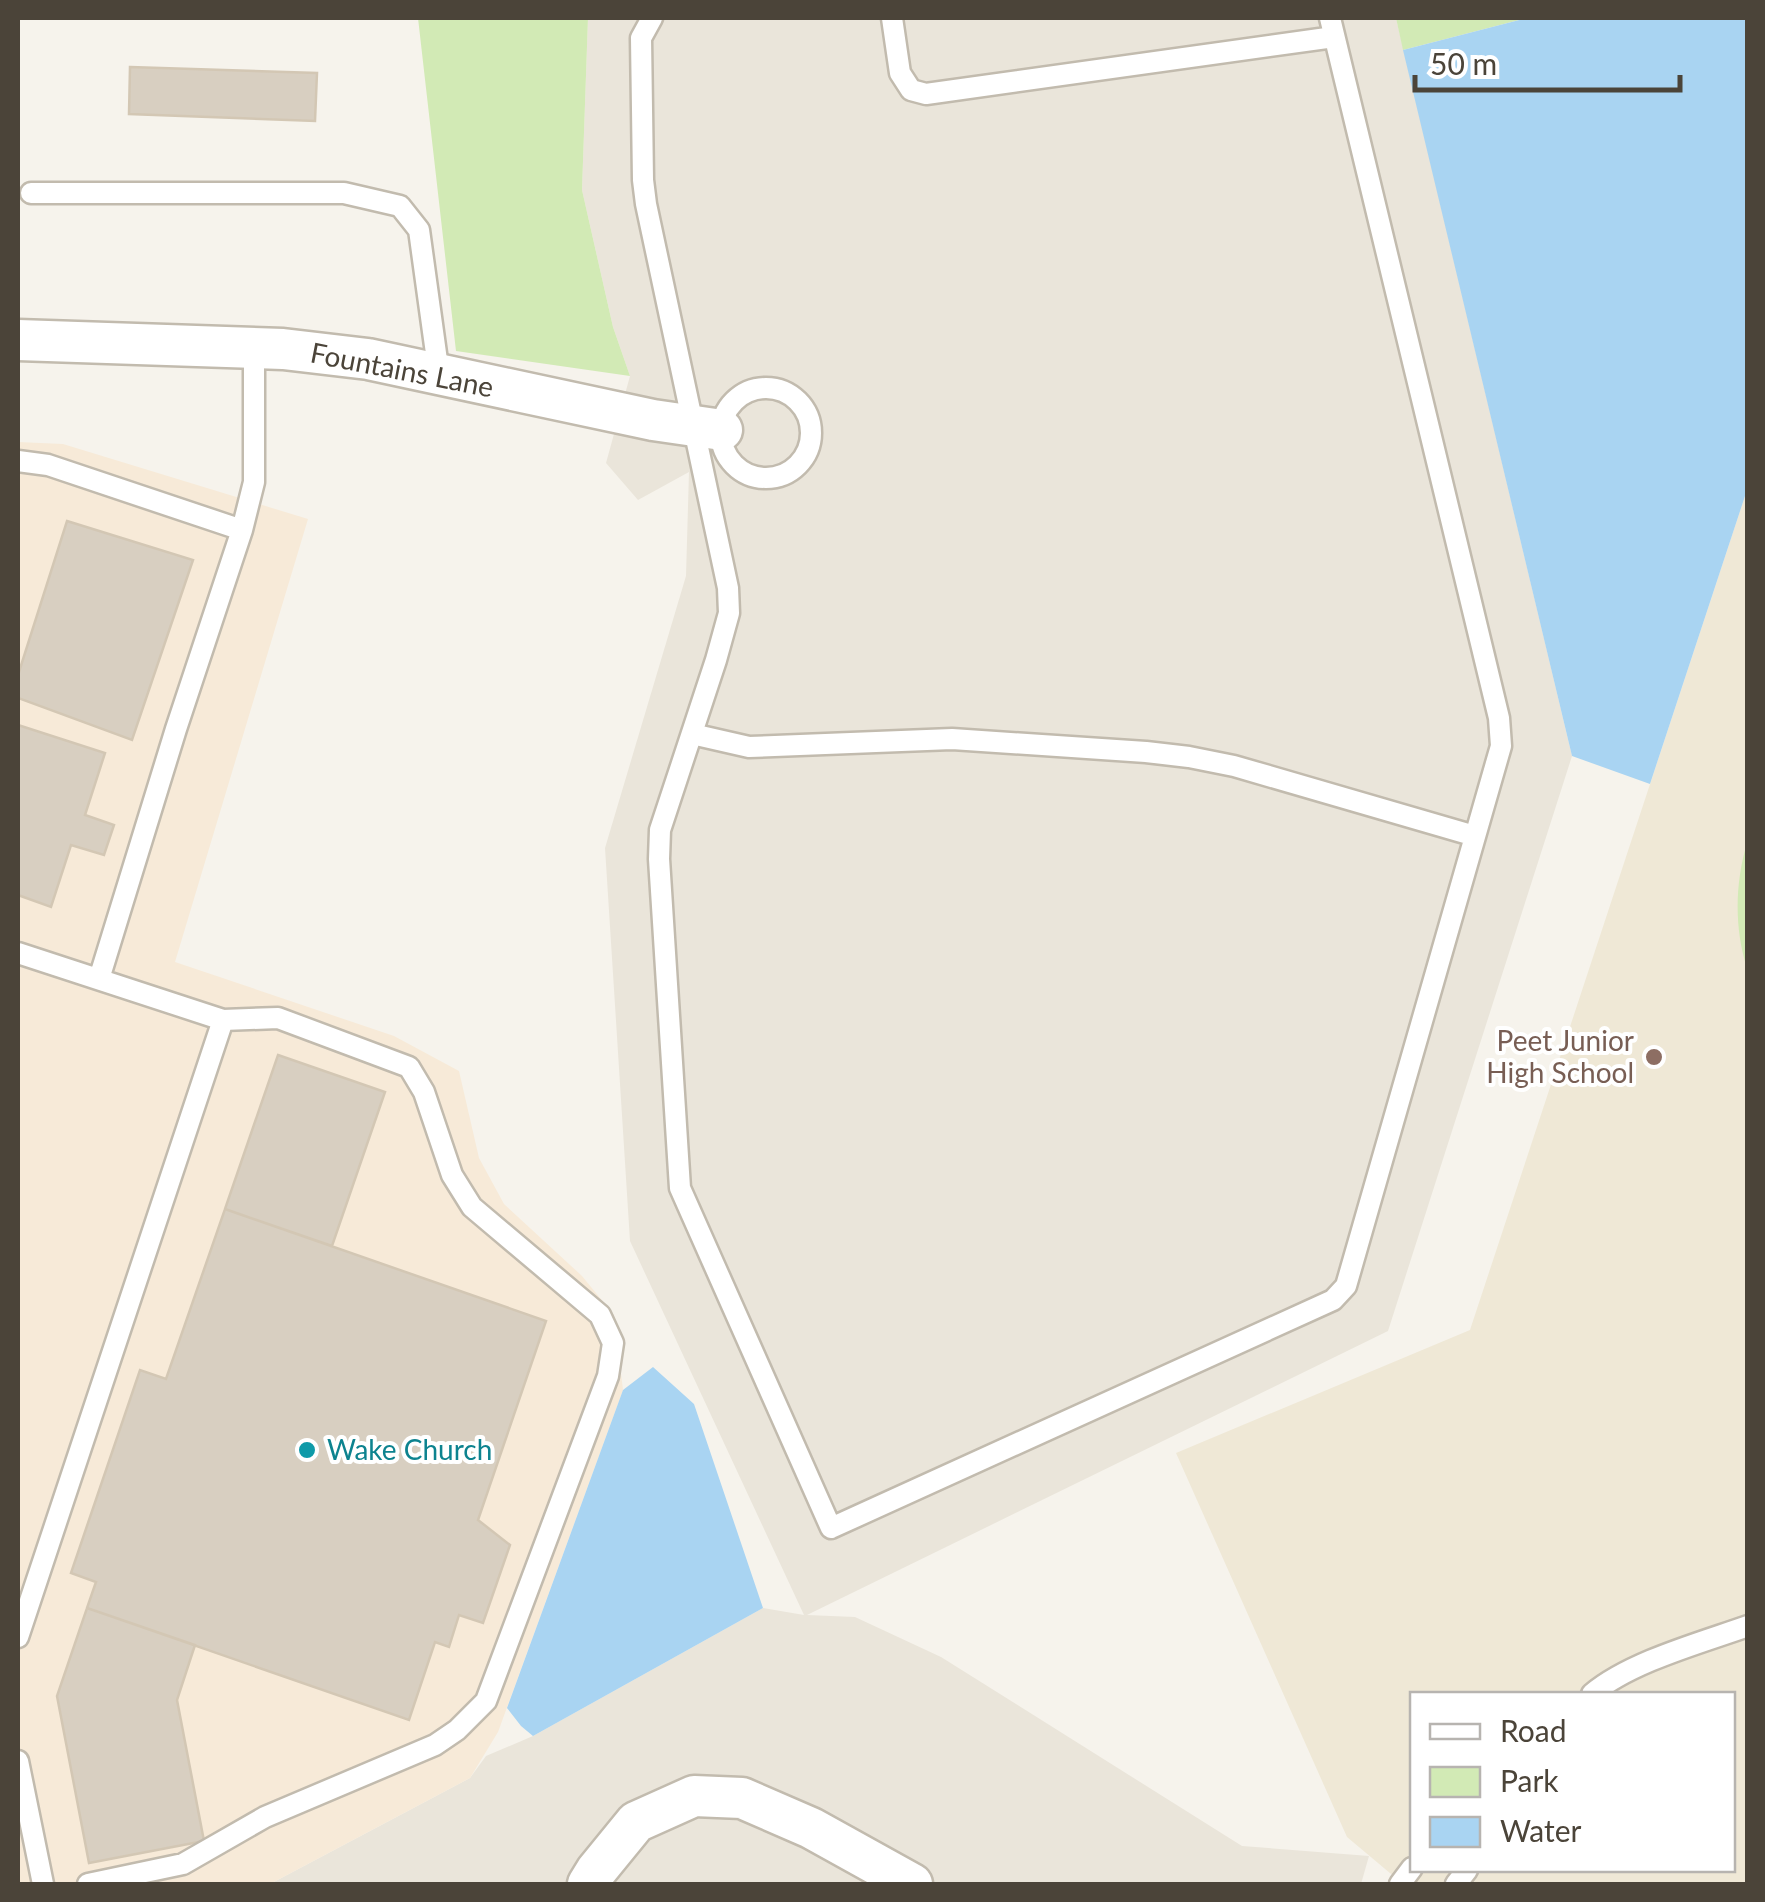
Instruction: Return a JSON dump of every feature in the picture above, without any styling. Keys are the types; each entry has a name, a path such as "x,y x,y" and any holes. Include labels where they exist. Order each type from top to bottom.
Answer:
{"street":[{"name":"Fountains Lane","path":"18,340 283,349 368,358 653,420 708,428"},
{"path":"588,1884 636,1822 694,1796 742,1798 811,1828 912,1884"}],"lane":[{"path":"652,18 641,38 646,204 708,428 729,613 660,830 680,1188 831,1528 1334,1300 1346,1286 1501,746 1499,718 1332,27 926,94 912,90 900,74 892,18"},
{"path":"31,192 344,193 400,206 419,230 439,375"},
{"path":"99,980 254,482 254,348"},
{"path":"765,388 786,393 800,404 809,418 811,436 797,467 781,476 764,478 747,474 733,463 708,428 724,418 734,402 748,392 765,388"},
{"path":"18,461 48,465 242,530"},
{"path":"692,734 749,747 952,739 1175,756 1234,766 1475,836"},
{"path":"18,953 223,1020 278,1018 409,1066 424,1092 452,1175 472,1208 600,1315 613,1343 608,1376 486,1700 457,1730 435,1745 265,1816 183,1864 88,1884"},
{"path":"18,1637 223,1020"},
{"path":"1594,1692 1605,1683 1664,1656 1748,1626"},
{"path":"18,1761 43,1884"}],"shaded area":[{"path":"588,18 1396,18 1572,756 1388,1331 807,1615 855,1617 941,1657 1242,1846 1369,1856 1361,1884 270,1884 470,1778 486,1756 533,1736 763,1608 804,1615 630,1241 605,848 686,576 689,472 638,500 606,463 630,376 613,327 582,190"},
{"path":"18,442 63,444 308,519 175,962 394,1036 459,1071 479,1158 504,1204 582,1276 614,1315 623,1390 498,1732 470,1778 270,1884 18,1884"},
{"name":"Peet Junior High School","path":"1747,490 1747,1884 1403,1884 1347,1837 1176,1453 1470,1330"}],"green space":[{"path":"418,18 588,18 582,190 613,327 630,376 456,351"},
{"path":"1396,18 1527,18 1403,50"},
{"path":"1747,843 1748,968 1740,937 1738,905"}],"water":[{"path":"1527,18 1747,18 1747,490 1650,784 1572,756 1403,50"},
{"path":"653,1367 694,1404 763,1608 533,1736 507,1708 623,1390"}],"building":[{"path":"130,67 317,73 315,121 129,114"},
{"path":"67,521 193,560 132,740 18,698 18,675"},
{"path":"18,725 105,753 85,815 114,825 104,855 71,845 51,907 18,895"},
{"path":"278,1055 385,1092 332,1246 225,1209"},
{"name":"Wake Church","path":"225,1209 546,1321 478,1520 510,1545 483,1623 459,1615 449,1647 435,1642 409,1720 87,1608 96,1582 71,1573 140,1370 166,1379"},
{"path":"87,1608 195,1645 177,1700 204,1841 89,1863 57,1696"}],"place":[{"name":"Peet Junior High School","path":"1654,1057"},
{"name":"Wake Church","path":"307,1450"}]}
